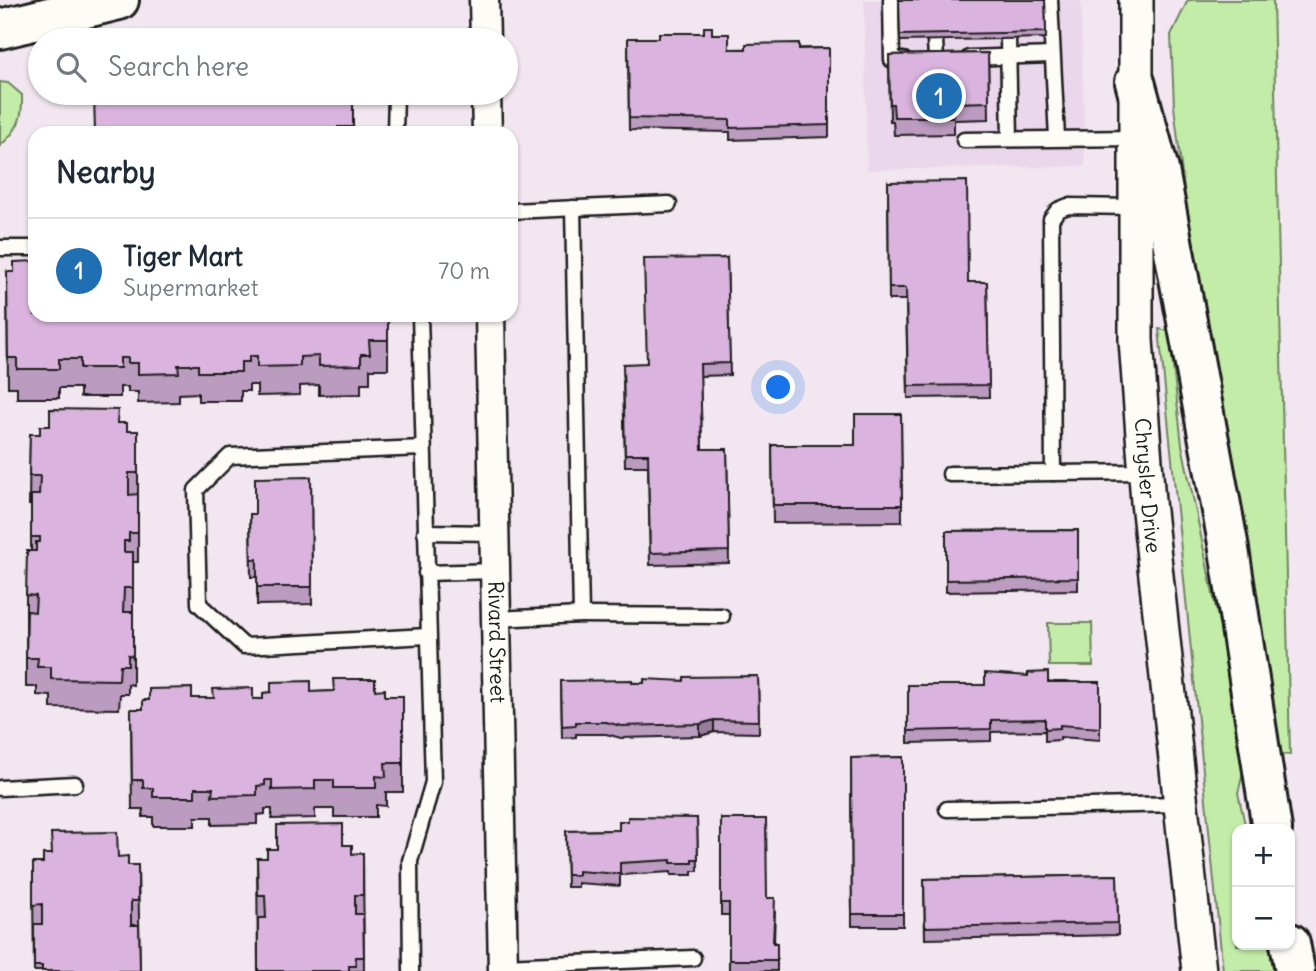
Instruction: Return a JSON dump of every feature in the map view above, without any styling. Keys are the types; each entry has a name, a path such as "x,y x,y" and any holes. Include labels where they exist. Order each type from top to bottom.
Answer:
{"main road":[{"path":"0,29 41,9 119,0"},
{"path":"1135,82 1159,170 1228,543 1271,824"},
{"path":"1291,950 1295,971"}],"street":[{"path":"484,0 485,28"},
{"name":"Chrysler Drive","path":"1140,4 1135,82 1136,340 1146,472 1199,971"},
{"path":"486,105 487,126"},
{"name":"Rivard Street","path":"490,322 503,969"}],"lane":[{"path":"891,0 892,60 1052,55"},
{"path":"1050,0 1057,138"},
{"path":"972,39 973,58"},
{"path":"1008,39 1010,139"},
{"path":"935,40 936,59"},
{"path":"396,105 396,126"},
{"path":"964,140 1136,138"},
{"path":"518,211 669,204"},
{"path":"1053,473 1051,219 1058,210 1068,206 1135,206"},
{"path":"573,208 581,615"},
{"path":"0,248 28,247"},
{"path":"411,971 410,861 433,782 420,322"},
{"path":"423,448 230,456 196,490 199,604 243,646 427,636"},
{"path":"950,474 1146,472"},
{"path":"425,532 494,533"},
{"path":"426,573 495,571"},
{"path":"496,619 581,615 722,616"},
{"path":"0,788 75,784"},
{"path":"947,809 1181,804"},
{"path":"503,969 694,958"}],"shaded area":[{"path":"864,0 1081,0 1085,166 867,170"}],"green space":[{"path":"1188,0 1273,0 1290,755 1277,754 1189,233 1174,106 1171,35"},
{"path":"0,82 8,83 22,95 22,103 18,124 0,146"},
{"path":"1159,329 1169,331 1182,445 1247,757 1238,793 1245,824 1232,824 1232,950 1270,950 1274,971 1223,971"},
{"path":"1048,623 1092,623 1093,666 1049,666"}],"building":[{"path":"899,0 1045,0 1046,32 900,35"},
{"path":"704,27 712,27 712,34 729,34 729,49 746,49 746,44 799,43 799,49 829,48 829,125 730,128 730,120 629,118 628,38 659,38 659,33 704,33"},
{"path":"988,53 989,102 954,103 954,117 894,117 893,104 890,104 889,55"},
{"path":"94,105 353,105 353,126 95,126"},
{"path":"967,181 968,282 987,282 989,385 908,386 906,288 889,288 888,182"},
{"path":"727,258 730,363 700,364 702,449 727,449 729,551 650,553 648,454 625,454 623,364 647,363 644,259"},
{"path":"28,261 28,322 388,322 388,340 369,340 370,354 361,354 361,365 319,366 319,356 300,357 300,366 257,367 257,356 249,356 249,362 241,362 241,372 198,372 198,365 178,365 179,373 138,374 138,363 128,363 128,358 120,358 120,368 80,368 80,359 59,359 59,369 17,369 17,358 8,358 7,272 14,272 14,262"},
{"path":"50,409 118,410 117,423 127,423 127,431 138,431 138,473 129,473 129,495 138,494 138,533 129,533 129,541 124,541 124,552 133,552 133,588 124,588 123,612 133,612 133,656 128,655 128,665 120,665 119,680 51,679 51,667 37,667 38,658 26,658 27,611 35,612 36,596 26,595 27,551 36,551 36,542 40,542 40,537 31,537 31,495 39,495 40,476 29,476 30,434 40,434 40,426 50,426"},
{"path":"855,414 901,414 902,505 773,505 772,445 855,445"},
{"path":"311,477 312,587 257,587 257,559 251,559 250,514 255,514 255,478"},
{"path":"1078,530 1078,578 946,580 946,531"},
{"path":"1048,672 1048,682 1100,682 1100,728 1060,725 1060,728 1045,729 1045,719 991,720 991,729 908,731 908,685 985,685 985,673 1028,676 1028,673"},
{"path":"758,676 759,721 714,720 700,724 621,726 606,722 576,722 576,725 562,726 561,681 632,680 632,683 644,683 644,679 684,681 684,677"},
{"path":"333,679 375,679 375,690 385,689 385,696 403,696 403,763 385,763 386,777 376,776 376,788 334,788 334,780 315,780 315,789 272,790 272,780 265,780 265,785 257,786 257,795 212,796 213,788 195,788 195,797 153,797 153,788 143,788 143,780 132,780 131,709 143,709 143,700 149,700 149,689 192,688 192,698 214,698 213,689 253,688 253,699 263,699 263,693 271,692 271,682 311,681 311,692 334,691"},
{"path":"903,757 903,914 852,914 851,758"},
{"path":"628,817 697,818 698,859 692,859 692,863 671,863 671,860 620,863 620,874 578,871 578,875 567,875 566,831 619,830 619,821 628,821"},
{"path":"721,819 766,819 767,898 775,898 773,943 777,943 777,960 729,960 729,903 721,903"},
{"path":"343,824 343,845 352,845 352,854 363,853 363,895 355,895 355,914 363,914 364,957 356,957 356,966 349,966 349,971 258,971 258,918 266,918 265,895 258,895 257,858 267,858 267,849 277,849 277,825"},
{"path":"117,832 118,857 128,856 128,865 138,865 138,901 131,901 131,925 139,925 140,971 42,971 42,966 34,966 34,924 42,924 42,904 33,905 33,863 43,863 43,854 52,854 51,833"},
{"path":"1117,875 1118,923 925,927 924,879"}],"place":[{"name":"Tiger Mart","path":"939,96"}]}
